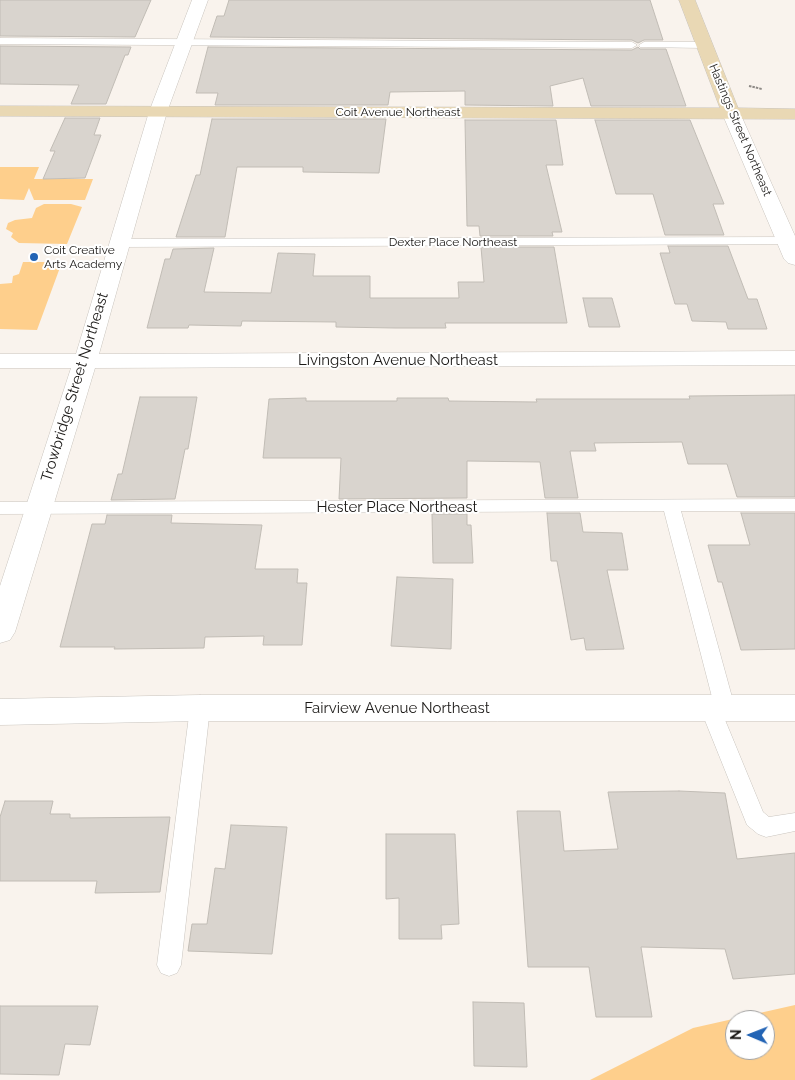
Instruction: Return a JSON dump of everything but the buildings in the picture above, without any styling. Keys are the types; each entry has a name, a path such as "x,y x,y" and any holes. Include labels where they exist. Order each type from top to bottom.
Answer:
{"street":[{"name":"Trowbridge Street Northeast","path":"0,632 85,361 158,112 200,0"},
{"name":"Hastings Street Northeast","path":"687,0 731,113 795,259"},
{"name":"Coit Avenue Northeast","path":"0,111 795,114"},
{"name":"Livingston Avenue Northeast","path":"0,361 795,358"},
{"name":"Fairview Avenue Northeast","path":"0,712 200,708 795,708"}],"lane":[{"path":"0,41 632,44"},
{"path":"644,45 704,45"},
{"name":"Dexter Place Northeast","path":"119,243 787,241"},
{"path":"671,506 718,708 755,818 766,827 795,822"},
{"name":"Hester Place Northeast","path":"0,508 795,506"},
{"path":"170,965 200,708"}],"shaded area":[{"path":"0,167 39,167 34,179 93,179 85,200 34,200 29,188 24,200 0,199"},
{"path":"44,204 71,204 82,207 67,244 19,243 11,237 13,233 6,229 8,223 15,220 32,218 36,208"},
{"path":"23,262 62,262 37,330 0,329 0,284 12,283 13,276 19,274"},
{"path":"795,1005 795,1080 590,1080 693,1028 725,1021 725,1060 775,1060 775,1010 773,1010"}],"place":[{"name":"Coit Creative Arts Academy","path":"34,257"}]}
